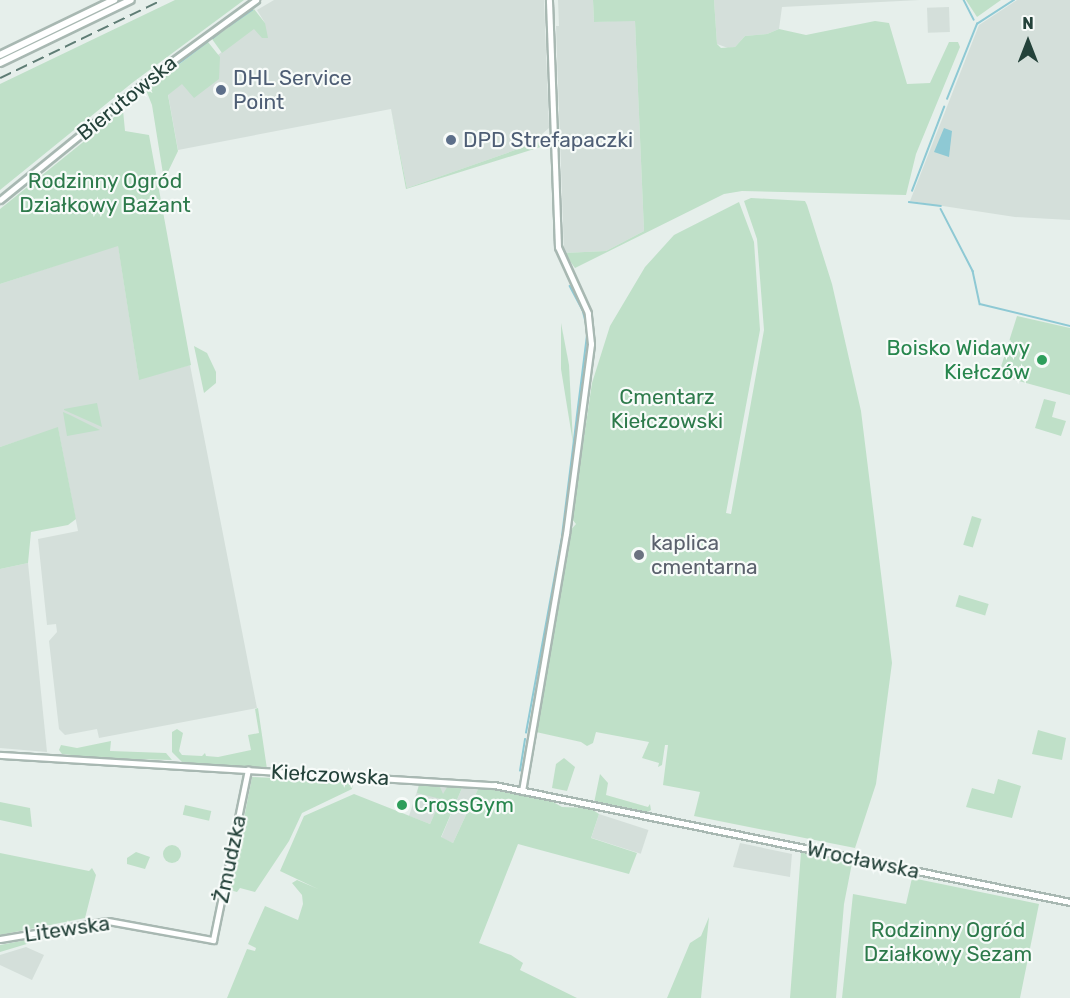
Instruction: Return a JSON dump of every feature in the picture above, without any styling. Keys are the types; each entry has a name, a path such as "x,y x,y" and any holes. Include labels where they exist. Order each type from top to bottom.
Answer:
{"main road":[{"path":"0,55 114,0"},
{"path":"0,63 131,0"}],"street":[{"name":"Bierutowska","path":"0,200 160,70 256,0"},
{"path":"522,790 566,534 591,344 586,306 558,247 549,0"},
{"name":"Kiełczowska","path":"0,755 450,781 522,790 657,818"},
{"name":"Żmudzka","path":"205,938 213,940 248,770"},
{"name":"Wrocławska","path":"657,818 1070,902"},
{"name":"Litewska","path":"0,939 108,921 205,938"}],"shaded area":[{"path":"274,0 544,0 549,128 542,134 544,140 407,188 391,109 178,150 168,94 260,22 265,23 257,10"},
{"path":"558,0 593,0 594,22 635,20 644,231 606,251 564,253 556,26 559,26"},
{"path":"714,0 920,0 782,7 779,29 767,34 745,36 735,47 728,48 717,44"},
{"path":"1017,0 1070,0 1070,220 1015,217 910,201 979,25"},
{"path":"949,7 950,32 928,33 927,8"},
{"path":"118,245 139,379 190,365 257,708 99,738 97,729 65,735 59,729 49,641 57,632 56,624 47,625 38,539 78,531 58,428 0,447 0,284"},
{"path":"28,563 47,752 0,748 0,569"},
{"path":"419,785 447,787 430,824 409,816"},
{"path":"462,788 478,789 453,843 441,838"},
{"path":"599,814 648,830 641,854 591,838"},
{"path":"740,843 792,854 790,877 733,867"},
{"path":"26,947 44,955 32,980 0,965 0,955"}],"green space":[{"name":"Rodzinny Ogród Działkowy Bażant","path":"175,0 244,0 132,83 0,190 0,84"},
{"path":"593,0 714,0 717,44 721,48 735,47 745,36 767,34 779,29 806,35 875,21 889,23 907,84 930,83 949,42 958,42 960,47 916,154 906,195 742,191 724,194 575,268 564,253 606,251 644,231 635,21 594,22"},
{"path":"966,0 1001,0 977,17"},
{"path":"254,9 265,23 268,38 262,38 254,29 222,53 212,39"},
{"path":"208,42 220,57 219,79 194,98 182,84 168,95 178,151 164,180 152,105 146,90"},
{"path":"391,109 407,188 544,140 550,144 406,189"},
{"name":"Rodzinny Ogród Działkowy Bażant","path":"123,110 125,131 149,135 191,365 139,380 118,246 0,284 0,209"},
{"name":"Cmentarz Kiełczowski","path":"751,198 805,201 832,284 861,411 892,663 876,784 855,848 694,816 700,792 663,785 668,745 665,745 662,765 658,767 659,763 642,758 649,742 596,732 593,743 587,746 581,742 536,732 536,735 532,730 569,532 576,524 572,519 592,383 610,326 645,267 674,235 739,202 754,242 760,330 726,513 731,514 764,330 757,239 744,201"},
{"path":"1017,316 1070,328 1070,395 1004,377 1000,370"},
{"path":"561,323 569,365 573,443 561,369"},
{"path":"194,346 207,353 216,372 216,383 204,393"},
{"path":"1044,399 1056,402 1052,417 1066,421 1061,436 1035,428"},
{"path":"97,403 102,427 64,410 64,409"},
{"path":"63,412 70,415 100,430 67,436"},
{"path":"58,427 76,519 68,525 31,532 28,563 0,569 0,447"},
{"path":"972,516 982,519 973,548 963,545"},
{"path":"959,595 989,604 985,616 955,606"},
{"path":"258,708 267,769 182,762 172,752 172,732 177,729 183,733 179,751 182,755 202,756 205,753 206,756 218,757 251,750 248,735 259,733 255,709"},
{"path":"1038,730 1066,738 1062,760 1032,754"},
{"path":"111,741 110,751 166,753 172,760 97,758 62,754 59,750 61,745 77,748"},
{"path":"564,758 575,767 567,791 552,788 556,764"},
{"path":"600,774 608,783 606,795 648,807 650,804 651,810 646,813 594,803"},
{"path":"252,777 353,782 352,789 302,813 289,841 255,892 240,888 237,892 230,890"},
{"path":"998,779 1021,786 1012,818 966,807 972,788 994,794"},
{"path":"419,785 440,787 443,794 447,787 462,788 441,837 453,843 478,789 500,789 546,798 562,807 590,808 599,814 591,838 637,853 629,874 518,844 479,943 511,955 523,963 520,970 577,998 227,998 247,949 255,951 256,948 248,944 265,906 298,920 303,904 302,895 292,883 297,880 318,889 280,871 304,816 354,794 430,824 441,799 417,793"},
{"path":"0,802 30,808 32,827 0,820"},
{"path":"185,805 211,811 209,821 183,815"},
{"path":"172,845 178,848 181,854 178,860 172,863 166,860 163,854 166,848"},
{"path":"136,852 150,857 145,869 127,864 127,858"},
{"path":"801,852 852,863 844,904 836,998 790,998"},
{"path":"0,853 89,871 92,868 96,875 85,918 0,935"},
{"name":"Rodzinny Ogród Działkowy Sezam","path":"912,878 1039,904 1020,998 842,998 853,894 906,904"},
{"path":"709,917 701,998 667,998 690,943 701,936"},
{"path":"52,935 50,937 0,952 0,945"}],"water":[{"path":"944,128 952,131 949,157 934,152"}],"waterway":[{"path":"964,0 974,20"},
{"path":"947,99 977,24 1014,0"},
{"path":"229,26 252,10"},
{"path":"213,38 224,29"},
{"path":"146,88 207,42"},
{"path":"912,191 944,107"},
{"path":"909,202 941,206"},
{"path":"941,209 973,271 980,304 1070,326"},
{"path":"570,286 583,310 587,326"},
{"path":"526,733 562,536 587,334"},
{"path":"520,771 525,739"}],"railway":[{"path":"0,78 162,0"}],"place":[{"name":"DHL Service Point","path":"221,90"},
{"name":"DPD Strefapaczki","path":"451,140"},
{"name":"Boisko Widawy Kiełczów","path":"1042,360"},
{"name":"kaplica cmentarna","path":"639,555"},
{"name":"CrossGym","path":"402,805"}]}
